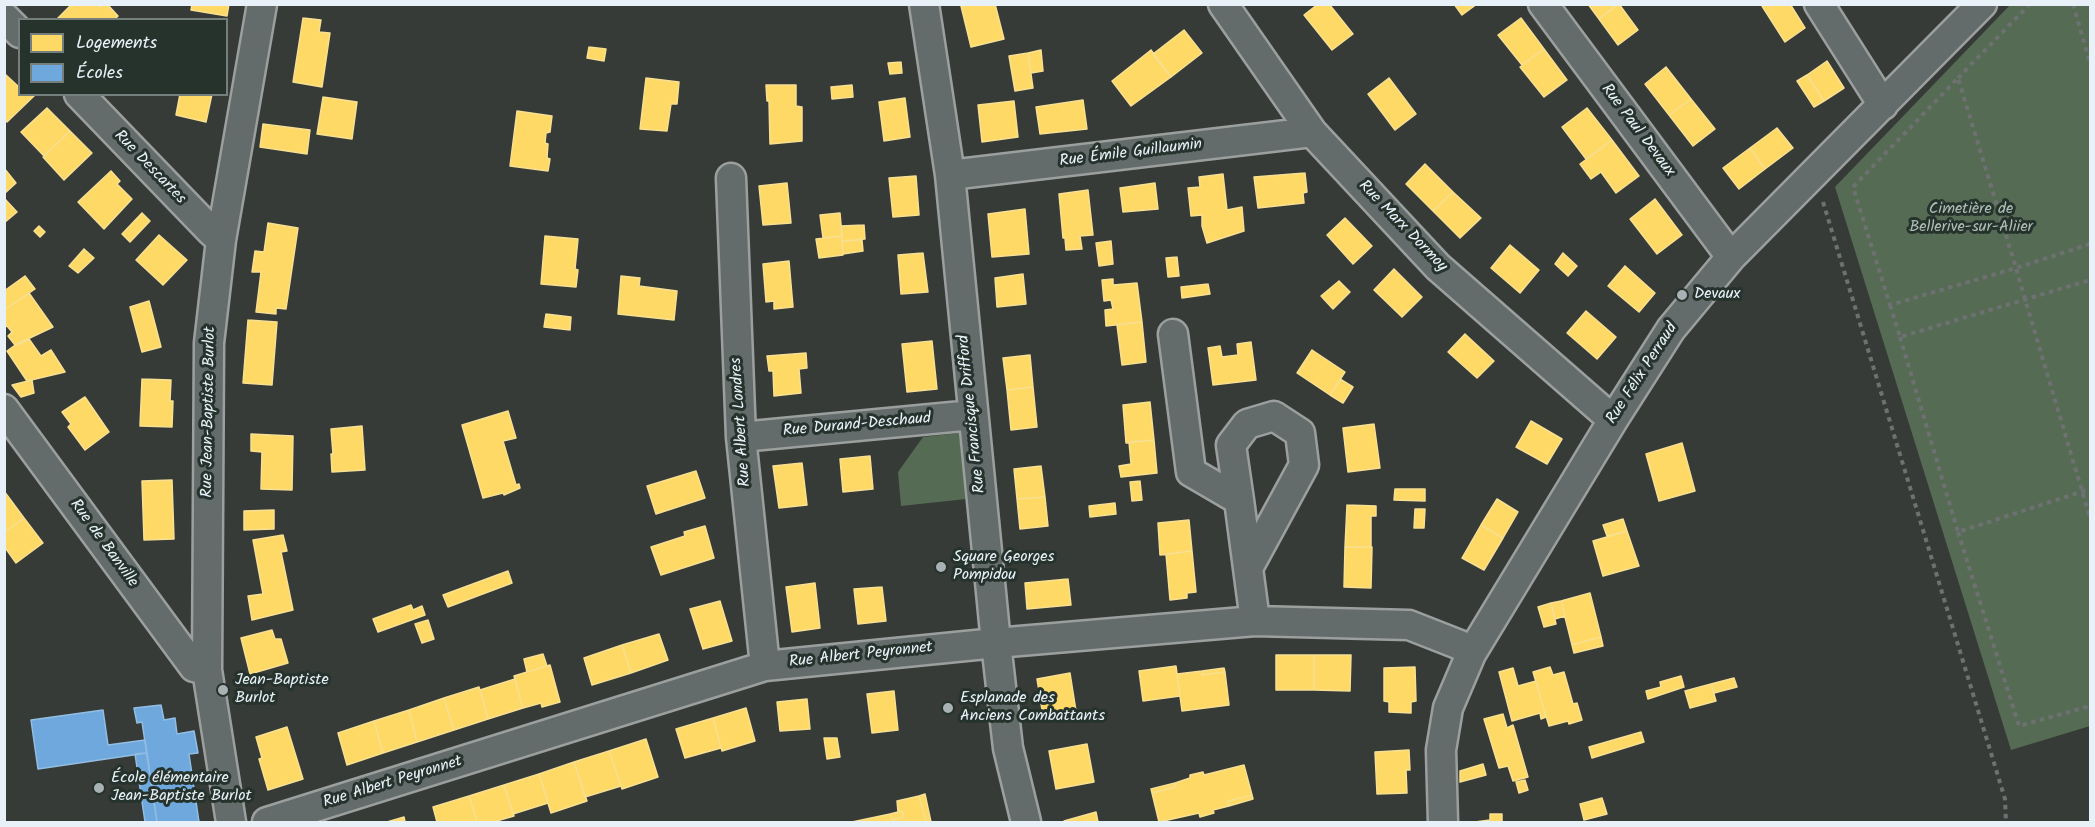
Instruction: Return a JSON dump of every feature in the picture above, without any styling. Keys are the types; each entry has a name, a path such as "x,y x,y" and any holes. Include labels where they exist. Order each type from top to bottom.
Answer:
{"street":[{"name":"Rue Jean-Baptiste Burlot","path":"231,822 207,670 209,343 221,240 262,4"},
{"name":"Rue Francisque Drifford","path":"924,4 950,175 1008,747 1026,822"},
{"name":"Rue Marx Dormoy","path":"1223,4 1312,132 1438,267 1613,420"},
{"name":"Rue Paul Devaux","path":"1543,4 1731,257"},
{"path":"1819,4 1883,105"},
{"name":"Rue Félix Perraud","path":"1443,822 1441,750 1448,708 1471,654 1671,329 1731,257 1883,105 1956,16 1982,4"},
{"path":"4,17 18,31"},
{"name":"Rue Descartes","path":"81,96 221,240"},
{"name":"Rue Émile Guillaumin","path":"950,175 1312,132"},
{"name":"Rue Albert Londres","path":"731,178 741,436 765,666"},
{"path":"1173,334 1191,472 1239,500"},
{"name":"Rue de Banville","path":"4,409 194,668 207,670"},
{"name":"Rue Durand-Deschaud","path":"741,436 973,415"},
{"path":"1248,568 1304,465 1300,433 1274,416 1247,424 1231,445 1255,621"},
{"name":"Rue Albert Peyronnet","path":"267,822 765,666 1255,621 1409,625 1460,645 1471,654"}],"path":[{"path":"2030,4 1853,187 2019,726 2091,706"},
{"path":"2073,4 2091,63"},
{"path":"1958,78 2091,518"},
{"path":"1814,173 2005,799 2006,822"},
{"path":"1890,305 2091,244"},
{"path":"1900,337 2091,280"},
{"path":"1958,532 2091,489"}],"green space":[{"name":"Cimetière de Bellerive-sur-Aliier","path":"2010,5 2090,5 2090,726 2011,750 1835,187"},
{"path":"959,433 966,499 901,506 898,472 923,437"}],"building: Logements":[{"path":"72,4 97,4 99,7 107,4 118,16 116,18 58,18"},
{"path":"192,4 229,4 227,16 191,10"},
{"path":"995,4 1004,39 971,47 961,6"},
{"path":"1318,4 1329,4 1353,34 1332,50 1304,15"},
{"path":"1454,4 1477,4 1462,15"},
{"path":"1588,4 1618,4 1599,19"},
{"path":"1619,4 1638,30 1618,45 1599,19"},
{"path":"1763,4 1790,4 1805,28 1785,42 1762,6"},
{"path":"303,18 321,20 319,32 330,33 322,87 293,82"},
{"path":"1521,18 1544,49 1522,65 1498,35"},
{"path":"1184,30 1202,53 1171,77 1153,54"},
{"path":"589,47 606,49 604,61 587,58"},
{"path":"1544,49 1567,80 1544,97 1520,67"},
{"path":"1041,50 1043,71 1031,73 1028,53"},
{"path":"1151,50 1171,77 1131,106 1112,81"},
{"path":"1028,53 1033,88 1015,91 1009,56"},
{"path":"1827,61 1844,88 1824,101 1807,75"},
{"path":"901,62 902,73 890,74 888,63"},
{"path":"1666,67 1691,99 1669,115 1645,84"},
{"path":"6,75 18,86 18,96 34,96 7,122 4,119 4,77"},
{"path":"1807,75 1824,101 1814,107 1797,81"},
{"path":"646,78 679,82 677,104 671,104 667,131 640,129"},
{"path":"1389,78 1416,114 1395,130 1368,94"},
{"path":"766,85 796,85 796,106 802,107 802,141 770,144 769,101 767,101"},
{"path":"852,85 853,97 832,99 831,87"},
{"path":"180,96 212,96 206,122 176,115"},
{"path":"323,97 357,102 352,139 317,134"},
{"path":"905,98 910,137 884,141 879,102"},
{"path":"1691,99 1715,129 1693,146 1669,115"},
{"path":"1083,100 1087,129 1040,134 1036,107"},
{"path":"1014,101 1018,137 982,142 978,105"},
{"path":"47,108 70,131 44,156 21,132"},
{"path":"1587,108 1612,140 1586,159 1562,127"},
{"path":"517,111 552,116 550,132 546,133 545,143 548,144 547,158 550,159 548,171 510,166"},
{"path":"263,124 310,130 307,154 260,147"},
{"path":"1777,128 1793,148 1765,169 1750,148"},
{"path":"70,131 92,153 64,180 43,157"},
{"path":"1612,140 1639,176 1616,193 1601,172 1591,179 1580,164"},
{"path":"1750,148 1765,169 1739,189 1723,168"},
{"path":"1425,164 1453,192 1433,211 1406,184"},
{"path":"4,168 16,183 4,194"},
{"path":"111,171 120,181 117,184 132,199 104,229 78,202"},
{"path":"1305,173 1307,192 1303,193 1304,203 1258,208 1254,177"},
{"path":"1223,174 1227,210 1242,207 1244,231 1207,243 1202,226 1202,215 1191,216 1188,188 1200,187 1199,177"},
{"path":"916,176 919,215 893,217 889,178"},
{"path":"787,183 791,223 763,225 759,186"},
{"path":"1155,183 1158,209 1123,212 1120,188"},
{"path":"1088,190 1093,235 1080,236 1082,249 1066,250 1059,194"},
{"path":"1453,192 1481,218 1460,238 1433,211"},
{"path":"4,198 17,212 4,223"},
{"path":"1655,199 1682,235 1657,254 1630,219"},
{"path":"1025,209 1029,254 992,257 988,214"},
{"path":"142,213 150,221 130,242 122,234"},
{"path":"840,213 842,236 823,238 820,215"},
{"path":"1345,218 1372,246 1353,264 1327,235"},
{"path":"268,223 298,228 286,309 276,308 276,314 256,312 261,272 252,272 255,251 264,252"},
{"path":"864,225 865,239 842,241 841,226"},
{"path":"39,226 45,232 40,237 34,231"},
{"path":"159,235 187,260 163,285 136,260"},
{"path":"545,236 578,239 576,287 541,284"},
{"path":"842,236 843,255 819,258 816,239"},
{"path":"862,240 863,251 843,254 842,241"},
{"path":"1111,241 1113,264 1099,266 1096,243"},
{"path":"1510,245 1539,270 1520,293 1491,268"},
{"path":"84,249 94,258 78,273 69,266"},
{"path":"923,253 928,292 901,294 898,255"},
{"path":"1563,253 1577,266 1568,276 1555,264"},
{"path":"1177,257 1179,276 1168,277 1166,258"},
{"path":"789,261 793,307 774,309 774,301 766,302 763,264"},
{"path":"1625,266 1655,293 1639,312 1608,286"},
{"path":"1394,269 1422,297 1402,317 1374,290"},
{"path":"1023,274 1026,304 997,307 995,278"},
{"path":"25,276 35,289 4,310 4,291"},
{"path":"621,276 640,278 639,286 677,291 674,320 618,314"},
{"path":"1113,279 1113,285 1137,283 1142,322 1106,326 1105,310 1113,309 1111,300 1104,301 1102,280"},
{"path":"1339,281 1350,292 1333,309 1321,296"},
{"path":"1208,284 1210,294 1182,298 1181,287"},
{"path":"29,293 53,327 15,345 8,336 12,332 7,326 4,328 4,310"},
{"path":"149,301 161,347 142,352 130,307"},
{"path":"1586,311 1616,337 1597,359 1567,333"},
{"path":"546,314 571,317 570,330 544,327"},
{"path":"248,320 277,322 272,385 243,383"},
{"path":"1142,322 1146,362 1122,365 1117,325"},
{"path":"1465,334 1494,361 1477,378 1448,352"},
{"path":"29,339 41,356 51,350 65,372 27,381 7,351"},
{"path":"932,341 937,389 907,392 902,344"},
{"path":"1251,342 1256,380 1213,385 1208,348 1220,346 1222,357 1238,355 1237,344"},
{"path":"1312,350 1345,372 1330,395 1297,373"},
{"path":"806,353 807,368 799,369 801,393 774,396 773,371 769,371 767,356"},
{"path":"1030,355 1033,387 1007,390 1003,358"},
{"path":"142,379 171,380 172,427 140,426"},
{"path":"1340,379 1353,387 1343,403 1330,395"},
{"path":"32,380 34,393 21,397 12,385"},
{"path":"1033,387 1037,427 1011,430 1007,390"},
{"path":"85,397 109,432 85,450 68,427 71,424 62,412"},
{"path":"1150,402 1154,440 1126,443 1123,405"},
{"path":"508,411 516,438 503,441 516,485 519,484 520,488 504,495 503,493 483,498 462,425"},
{"path":"1531,421 1562,439 1547,464 1516,447"},
{"path":"1374,424 1380,468 1348,472 1343,428"},
{"path":"362,426 365,470 332,472 331,429"},
{"path":"251,434 293,436 292,490 261,489 262,452 251,451"},
{"path":"1154,440 1157,473 1121,477 1119,466 1131,464 1129,442"},
{"path":"1682,443 1695,491 1659,501 1646,454"},
{"path":"870,456 873,489 843,492 840,459"},
{"path":"802,463 807,505 779,508 773,466"},
{"path":"1041,466 1045,497 1017,499 1014,469"},
{"path":"696,471 705,498 656,514 647,486"},
{"path":"172,480 174,539 144,540 142,481"},
{"path":"1140,481 1142,500 1132,501 1130,482"},
{"path":"1395,489 1425,489 1425,501 1394,500"},
{"path":"4,491 24,518 4,532"},
{"path":"1045,497 1048,526 1020,529 1017,499"},
{"path":"1497,499 1518,512 1503,538 1481,525"},
{"path":"1115,503 1116,514 1090,517 1089,506"},
{"path":"1347,505 1376,506 1376,516 1371,516 1371,547 1345,547"},
{"path":"1415,509 1425,509 1424,528 1414,528"},
{"path":"274,510 274,529 244,530 244,511"},
{"path":"24,518 43,543 16,563 4,546 4,532"},
{"path":"1623,519 1627,531 1607,536 1603,525"},
{"path":"1189,520 1192,551 1160,555 1158,523"},
{"path":"1481,525 1503,538 1484,570 1462,558"},
{"path":"705,526 714,558 661,575 651,547 685,536 684,532"},
{"path":"1627,531 1639,566 1603,576 1593,541"},
{"path":"283,535 287,551 281,552 293,610 252,620 248,596 263,594 253,540"},
{"path":"1345,547 1372,547 1371,588 1344,587"},
{"path":"1192,551 1196,592 1187,593 1187,598 1170,600 1166,554"},
{"path":"508,571 512,583 448,607 443,595"},
{"path":"1068,579 1071,605 1027,609 1025,583"},
{"path":"815,583 820,628 792,632 786,587"},
{"path":"882,587 886,621 858,624 854,589"},
{"path":"1590,593 1601,637 1572,645 1561,601"},
{"path":"720,601 732,641 703,649 690,609"},
{"path":"1561,601 1565,616 1555,619 1551,603"},
{"path":"1551,603 1556,624 1544,627 1538,607"},
{"path":"411,605 413,610 422,606 425,615 378,632 373,619"},
{"path":"428,620 434,639 422,643 415,624"},
{"path":"272,630 275,639 281,639 288,663 250,674 241,638"},
{"path":"659,634 668,660 631,673 622,645"},
{"path":"1601,637 1603,646 1574,653 1572,645"},
{"path":"622,645 631,673 592,685 584,658"},
{"path":"543,654 547,666 527,672 524,659"},
{"path":"1276,655 1314,655 1314,690 1276,690"},
{"path":"1314,655 1351,655 1350,691 1314,690"},
{"path":"550,665 560,702 542,707 541,703 523,708 514,676"},
{"path":"1176,666 1180,696 1143,701 1139,671"},
{"path":"1415,667 1416,701 1411,702 1411,713 1389,712 1389,702 1384,701 1384,668"},
{"path":"1550,667 1553,675 1564,672 1573,704 1577,703 1582,720 1549,726 1533,672"},
{"path":"1224,668 1225,672 1202,675 1202,671"},
{"path":"1513,668 1518,686 1536,681 1546,717 1541,719 1540,713 1512,721 1499,672"},
{"path":"1202,671 1202,675 1225,672 1229,705 1182,711 1177,674"},
{"path":"1070,673 1076,711 1043,716 1037,679"},
{"path":"1681,676 1684,687 1648,699 1646,691 1661,687 1660,682"},
{"path":"1734,678 1737,687 1714,693 1711,684"},
{"path":"515,679 523,708 488,719 480,690"},
{"path":"1711,684 1716,701 1690,708 1685,691"},
{"path":"479,687 488,719 454,730 444,698"},
{"path":"894,691 898,730 872,733 867,694"},
{"path":"444,698 454,730 417,742 409,710"},
{"path":"807,699 810,729 780,731 777,702"},
{"path":"746,708 755,741 722,751 713,718"},
{"path":"409,710 417,742 383,753 374,721"},
{"path":"1503,714 1507,728 1513,725 1528,777 1513,781 1508,766 1499,768 1484,719"},
{"path":"713,718 721,748 685,758 676,729"},
{"path":"374,721 383,753 347,765 338,733"},
{"path":"287,727 303,779 268,790 259,759 262,758 256,737"},
{"path":"1641,732 1644,742 1592,758 1589,747"},
{"path":"824,738 837,738 840,757 827,759"},
{"path":"646,739 658,777 622,789 609,751"},
{"path":"1087,744 1094,782 1056,789 1049,751"},
{"path":"1409,750 1410,770 1406,770 1407,793 1377,794 1375,752"},
{"path":"609,751 621,786 585,797 574,762"},
{"path":"574,762 587,801 551,813 539,774"},
{"path":"1483,764 1486,775 1460,782 1460,771"},
{"path":"1244,765 1252,795 1228,801 1229,806 1213,810 1214,813 1200,817 1199,813 1159,822 1152,793 1176,787 1175,783 1190,778 1190,775 1203,772 1204,775"},
{"path":"539,774 548,803 513,814 504,785"},
{"path":"1525,780 1528,790 1519,793 1516,782"},
{"path":"1175,783 1176,787 1152,793 1151,789"},
{"path":"504,785 514,816 493,822 477,822 469,796"},
{"path":"925,794 931,822 926,822 919,796"},
{"path":"1252,795 1253,799 1229,806 1228,801"},
{"path":"469,796 477,822 437,822 433,807"},
{"path":"919,796 926,822 852,822 890,814 892,820 904,817 902,811 898,812 897,801"},
{"path":"1602,798 1607,814 1584,820 1580,804"},
{"path":"902,811 904,817 892,820 890,814"},
{"path":"1096,812 1098,822 1064,822 1064,821"},
{"path":"1490,814 1502,814 1502,822 1475,822 1490,820"},
{"path":"404,817 405,822 387,822"}],"building: Écoles":[{"path":"161,705 164,720 175,718 177,734 194,731 198,753 189,754 199,822 157,822 142,722 137,723 134,708"},
{"path":"103,710 108,745 145,740 147,753 38,769 31,720"},
{"path":"147,753 157,822 145,822 135,754"}],"place":[{"name":"Devaux","path":"1682,295"},
{"name":"Square Georges Pompidou","path":"941,567"},
{"name":"Jean-Baptiste Burlot","path":"223,690"},
{"name":"Esplanade des Anciens Combattants","path":"948,708"},
{"name":"École élémentaire Jean-Baptiste Burlot","path":"99,788"}]}
